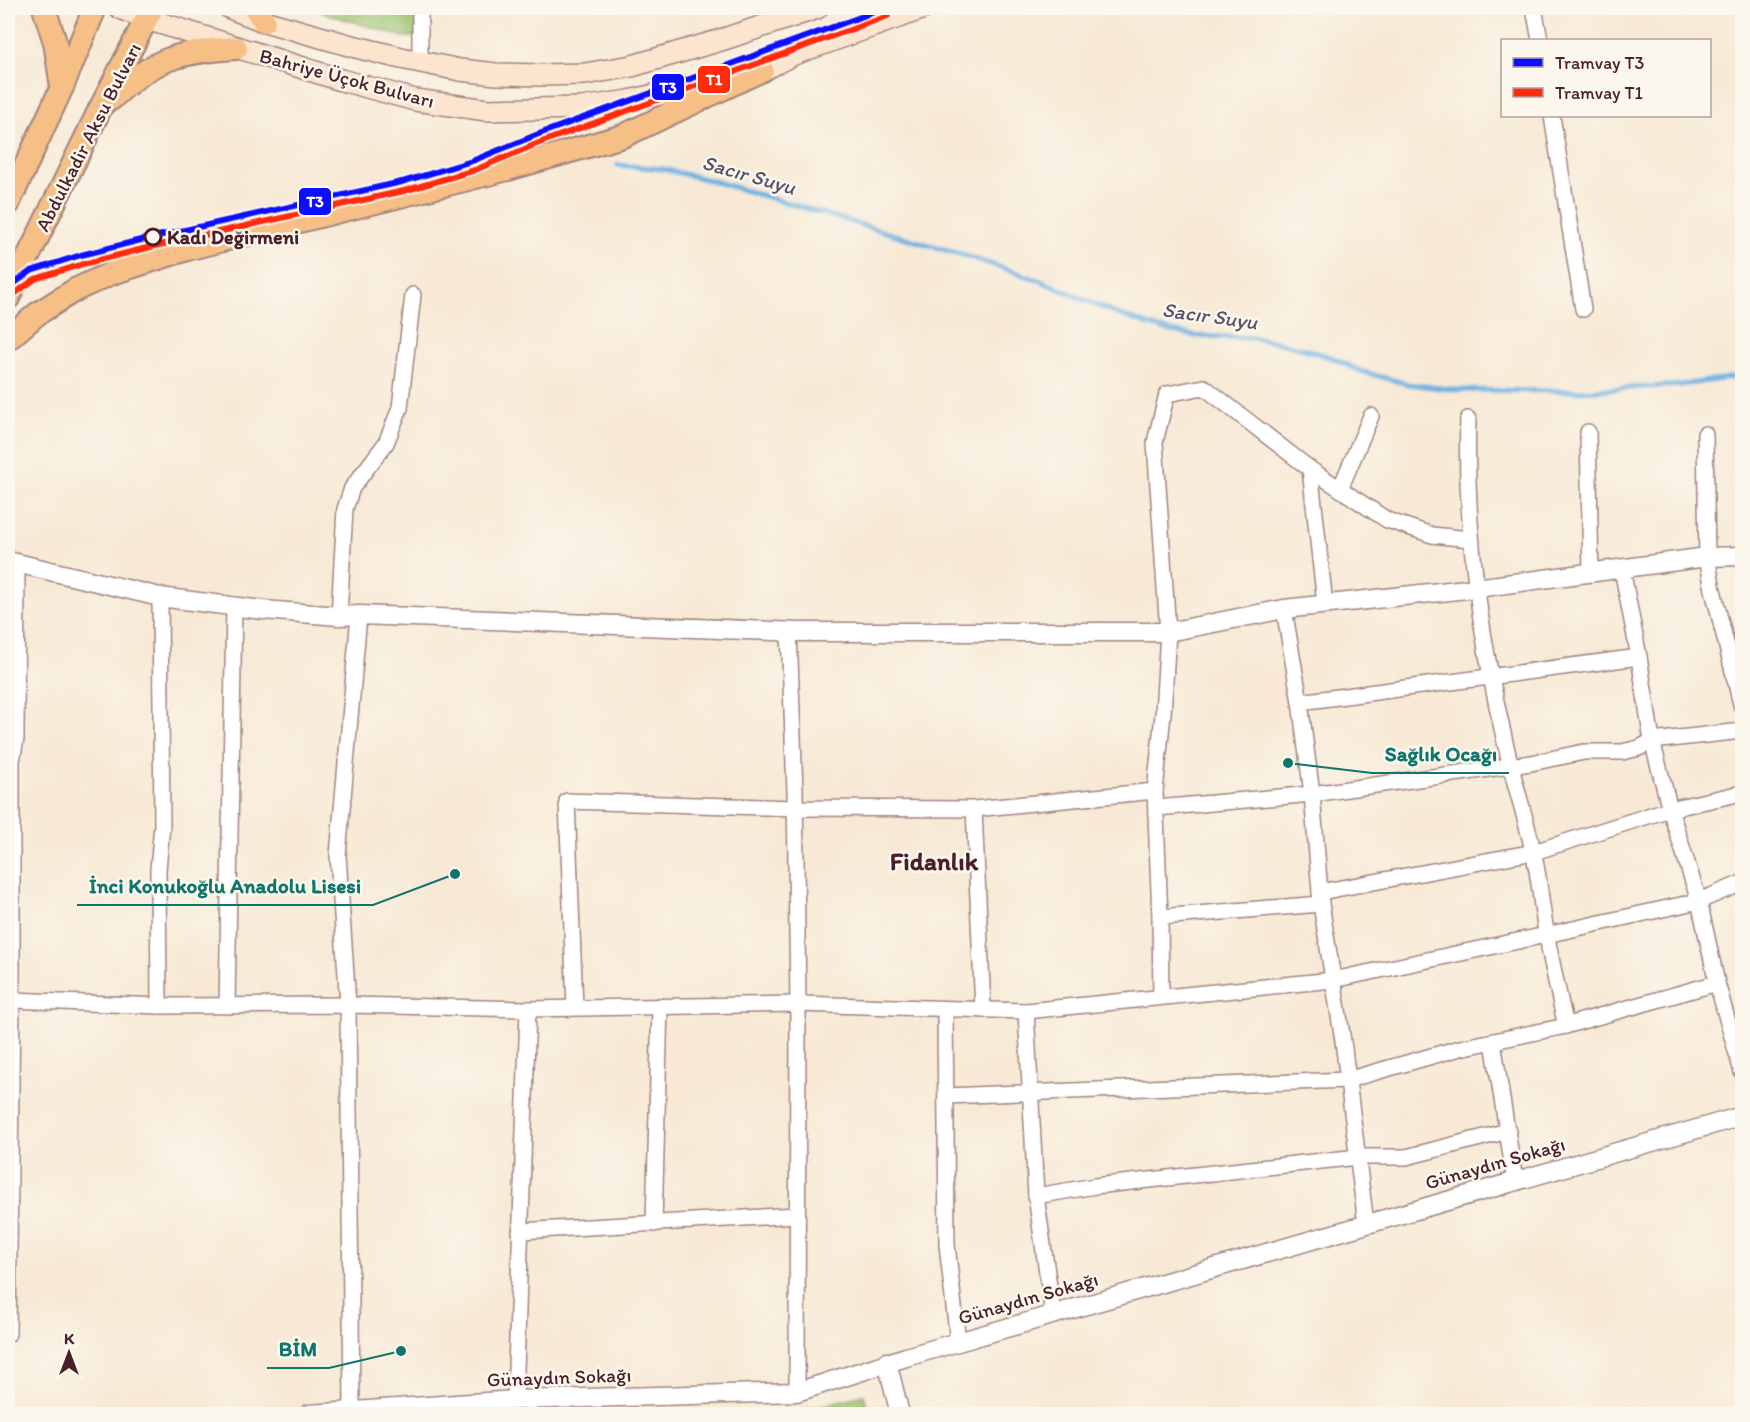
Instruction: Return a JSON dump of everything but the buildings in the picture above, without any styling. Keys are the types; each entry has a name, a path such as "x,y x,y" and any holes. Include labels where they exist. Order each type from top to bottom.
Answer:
{"main road":[{"path":"44,8 55,42 62,87"},
{"name":"Abdulkadir Aksu Bulvarı","path":"8,204 62,87 95,8"},
{"name":"Bahriye Üçok Bulvarı","path":"120,8 150,13 236,48 341,80 416,100 487,110 591,107 629,101 762,70 794,54 924,8"},
{"name":"Bahriye Üçok Bulvarı","path":"230,8 260,14 352,46 460,70 496,74 585,74 632,66 818,8"},
{"name":"Abdulkadir Aksu Bulvarı","path":"8,298 99,111 150,13"},
{"path":"99,111 127,84 154,66 173,57 200,51 236,48"},
{"path":"8,339 37,314 75,290 112,273 187,249 496,172 623,136 762,70"}],"street":[{"path":"420,8 420,62"},
{"path":"1534,8 1540,39"},
{"path":"1552,117 1583,309"},
{"path":"339,616 345,509 352,488 386,443 400,408 413,295"},
{"path":"1161,997 1155,790 1168,632 1155,442 1167,394 1204,387 1310,469 1387,520 1432,535 1470,539"},
{"path":"1340,489 1371,416"},
{"path":"1468,419 1470,539 1476,588 1511,765 1534,852 1546,935 1566,1026"},
{"path":"1588,432 1591,573"},
{"path":"1705,434 1707,557 1715,601 1743,708"},
{"path":"1310,469 1326,604"},
{"path":"8,1334 8,1158 12,1000 10,761 16,739 12,562 160,597 234,607 339,616 789,631 1168,632 1284,609 1476,588 1707,557 1743,556"},
{"path":"1622,569 1652,741 1698,901 1717,983 1743,1072"},
{"path":"159,1006 158,870 162,825 160,597"},
{"path":"228,1006 234,607"},
{"path":"1284,609 1300,702 1312,794 1320,898 1343,1041 1366,1224"},
{"path":"352,1411 348,1005 338,855 358,615"},
{"path":"789,631 798,1005 796,1392"},
{"path":"1300,702 1639,657"},
{"path":"1157,808 1312,794 1531,763 1584,752 1622,752 1639,748 1652,741 1743,731"},
{"path":"575,1007 567,801 795,808 974,808 1155,790"},
{"path":"1160,916 1320,898 1534,852 1670,809 1743,793"},
{"path":"974,808 983,1010"},
{"path":"12,1000 159,1006 348,1005 528,1009 798,1005 1026,1011 1333,980 1698,901 1743,884"},
{"path":"946,1096 1347,1080 1460,1048 1566,1026 1717,983"},
{"path":"654,1224 660,1006"},
{"path":"515,1400 528,1009"},
{"path":"945,1009 947,1245 958,1342"},
{"path":"1026,1011 1036,1196 1053,1314"},
{"path":"1493,1042 1515,1181"},
{"name":"Günaydın Sokağı","path":"309,1414 485,1408 515,1400 796,1392 887,1362 1743,1116"},
{"path":"1036,1196 1095,1186 1358,1157 1406,1157 1508,1131"},
{"path":"520,1231 796,1215"},
{"path":"887,1362 900,1414"}],"green space":[{"path":"312,8 418,8 421,37 404,37"},
{"path":"864,1395 869,1414 784,1414"}],"waterway":[{"name":"Sacır Suyu","path":"618,165 663,169 713,181 963,255 1039,280 1117,314 1161,329 1195,336 1253,338 1275,342 1333,358 1360,371 1408,384 1457,390 1578,391 1681,385 1742,376"}],"tram line":[{"name":"T3","path":"8,288 31,271 81,255 402,182 472,161 536,135 885,8"},
{"name":"T1","path":"13,295 35,279 83,264 404,191 475,170 539,143 888,16"}],"place":[{"name":"Kadı Değirmeni","path":"153,237"},
{"name":"Sağlık Ocağı","path":"1288,763"},
{"name":"İnci Konukoğlu Anadolu Lisesi","path":"455,874"},
{"name":"BİM","path":"401,1351"}],"district":[{"name":"Fidanlık","path":"934,861"}]}
